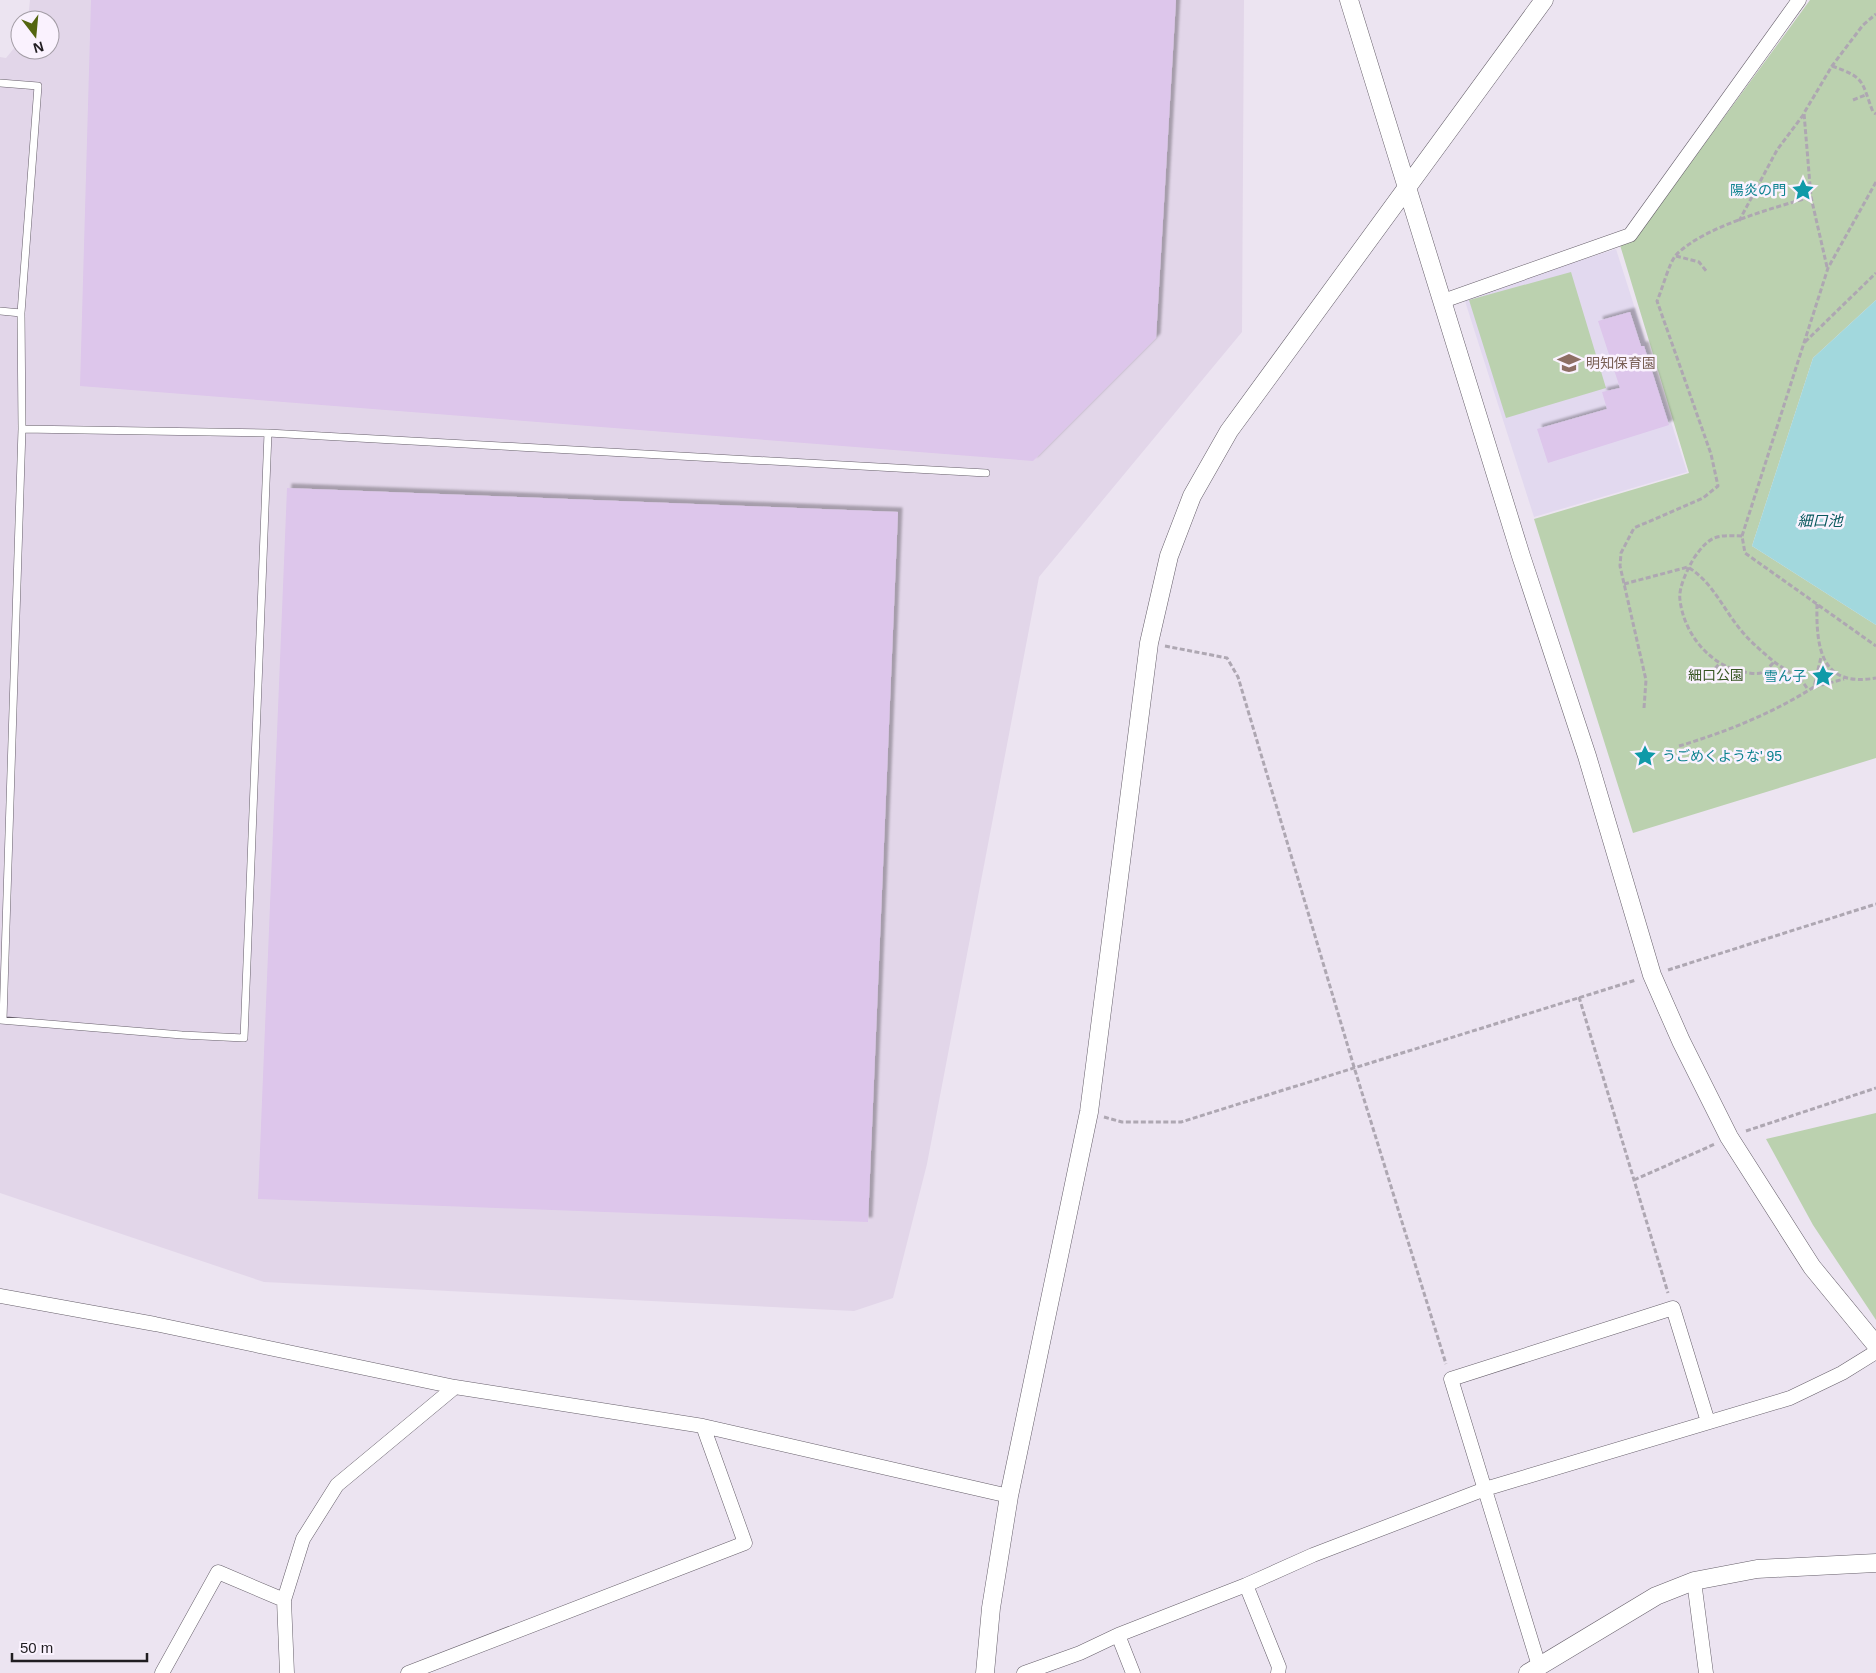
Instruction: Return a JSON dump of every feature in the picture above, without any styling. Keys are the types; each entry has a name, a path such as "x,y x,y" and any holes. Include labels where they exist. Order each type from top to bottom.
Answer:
{"street":[{"path":"1349,0 1521,556 1587,756 1652,975 1681,1041 1729,1137 1812,1267 1876,1345"},
{"path":"985,1673 991,1608 1009,1496 1089,1112 1149,642 1170,556 1196,488 1229,431 1544,0"},
{"path":"1443,301 1630,235 1799,0"},
{"path":"0,1296 155,1324 455,1387 703,1426 1009,1496"},
{"path":"1708,1422 1673,1308 1451,1379 1485,1489 1534,1670 1656,1596 1694,1581 1757,1569 1876,1563"},
{"path":"1024,1673 1043,1670 1118,1635 1246,1585 1313,1555 1485,1489 1790,1398 1842,1373 1876,1352"},
{"path":"287,1673 284,1600 303,1539 336,1486 455,1387"},
{"path":"408,1673 745,1543 703,1426"},
{"path":"162,1673 218,1572 284,1600"},
{"path":"1694,1581 1706,1673"},
{"path":"1246,1585 1279,1667 1278,1673"},
{"path":"1118,1635 1133,1673"}],"lane":[{"path":"0,83 38,86 22,313 22,429 2,1020 182,1035 244,1038 268,433"},
{"path":"0,311 22,313"},
{"path":"22,429 268,433 986,473"}],"path":[{"path":"1739,221 1777,150 1804,113 1832,66 1863,25 1876,14"},
{"path":"1832,66 1853,74 1862,82 1868,94 1872,112 1876,114"},
{"path":"1852,100 1868,94"},
{"path":"1804,113 1810,197 1828,268"},
{"path":"1876,182 1828,268 1742,536 1744,554 1876,646"},
{"path":"1644,708 1646,680 1620,566 1621,553 1634,528 1703,498 1718,486 1711,454 1657,302 1676,256 1699,238 1739,221 1810,197"},
{"path":"1676,256 1699,262 1707,272"},
{"path":"1803,344 1876,273"},
{"path":"1742,536 1717,535 1704,543 1688,567 1680,599 1691,634 1702,648 1720,663 1732,670 1753,673 1762,672 1774,662"},
{"path":"1624,584 1688,567 1698,573 1720,597 1744,634 1774,662 1803,681 1808,690"},
{"path":"1814,686 1821,657 1817,628 1817,604"},
{"path":"1149,642 1227,658 1238,677 1354,1067 1451,1379"},
{"path":"1821,657 1844,679"},
{"path":"1710,674 1720,663"},
{"path":"1679,746 1717,735 1787,704 1814,686 1844,679 1858,681 1876,678"},
{"path":"1089,1112 1122,1122 1181,1122 1876,904"},
{"path":"1579,997 1673,1308"},
{"path":"1634,1180 1729,1137 1876,1088"}],"shaded area":[{"path":"30,0 1244,0 1242,332 1039,577 927,1164 893,1298 854,1311 264,1282 0,1193 0,57 6,58 10,53 10,60 60,60 60,10 29,10"},
{"name":"明知保育園","path":"1616,249 1687,472 1534,517 1464,298"}],"green space":[{"name":"細口公園","path":"1810,0 1876,0 1876,300 1813,358 1752,546 1876,625 1876,758 1633,833 1534,519 1689,473 1620,245 1634,240"},
{"path":"1571,272 1606,388 1506,418 1469,300"},
{"path":"1876,1113 1876,1320 1813,1225 1766,1139"}],"water":[{"name":"細口池","path":"1876,300 1876,625 1752,546 1813,358"}],"building":[{"path":"91,0 1176,0 1156,338 1033,461 80,386"},
{"path":"1630,312 1641,346 1644,346 1669,425 1548,463 1537,429 1607,409 1602,392 1620,388 1598,321"},
{"path":"287,488 898,512 868,1222 258,1199"}],"place":[{"name":"陽炎の門","path":"1803,190"},
{"name":"明知保育園","path":"1569,363"},
{"name":"雪ん子","path":"1823,676"},
{"name":"うごめくような' 95","path":"1645,756"}]}
